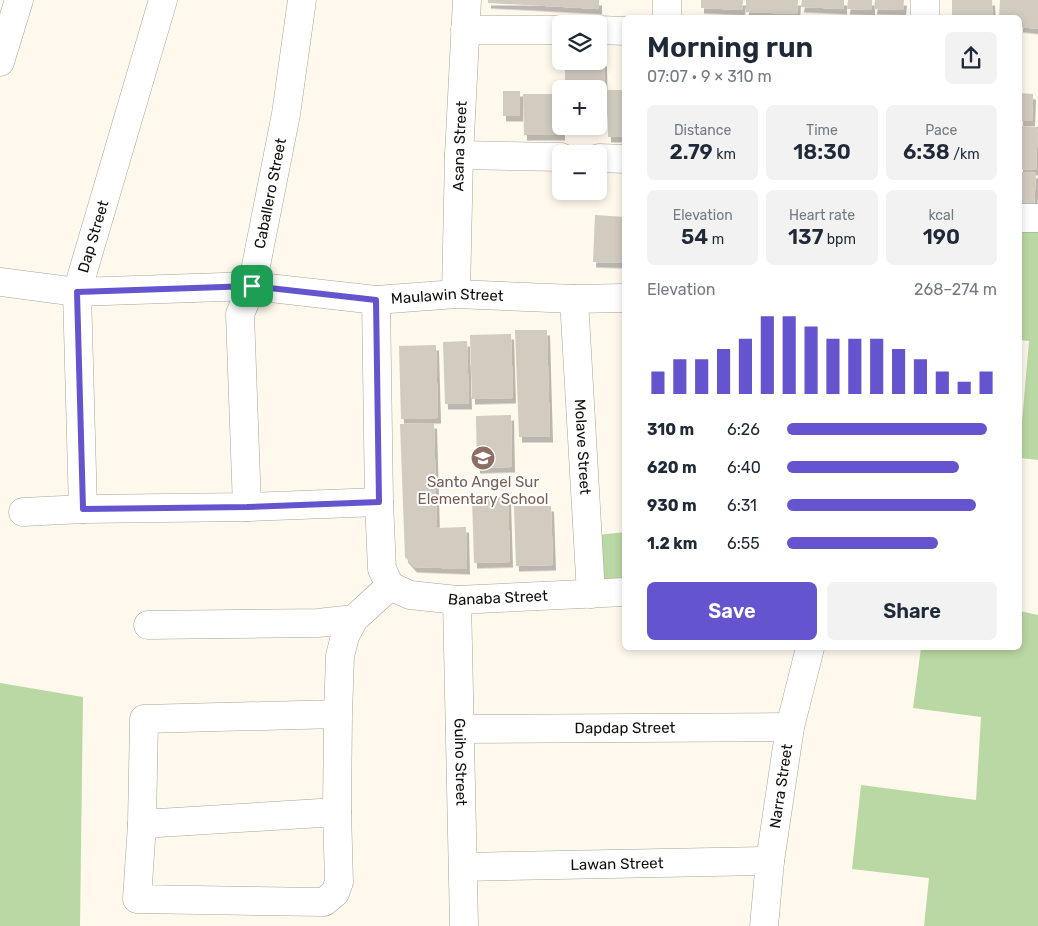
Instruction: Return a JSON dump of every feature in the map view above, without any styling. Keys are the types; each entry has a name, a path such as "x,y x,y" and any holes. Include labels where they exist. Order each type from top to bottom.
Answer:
{"street":[{"path":"0,62 19,0"},
{"name":"Dap Street","path":"83,509 77,292 163,0"},
{"name":"Caballero Street","path":"247,507 240,314 252,286 286,114 302,0"},
{"name":"Asana Street","path":"456,294 459,155 466,0"},
{"path":"667,0 667,15"},
{"path":"925,0 925,15"},
{"path":"464,30 552,30"},
{"path":"607,30 622,30"},
{"path":"459,155 552,157"},
{"path":"607,158 622,159"},
{"path":"1022,218 1038,218"},
{"name":"Maulawin Street","path":"0,282 77,292 252,286 376,300 456,294 574,299 622,298"},
{"name":"Molave Street","path":"574,299 592,594"},
{"path":"338,714 144,719 142,824 137,899 324,902 335,893 339,882 337,812 340,656 345,636 354,619 386,577 379,502 376,300"},
{"path":"23,512 379,502"},
{"name":"Banaba Street","path":"386,577 410,595 457,600 622,592"},
{"name":"Guiho Street","path":"457,600 464,926"},
{"path":"148,626 318,623 354,619"},
{"name":"Narra Street","path":"764,926 770,861 790,727 809,650"},
{"name":"Dapdap Street","path":"460,729 790,727"},
{"path":"142,824 337,812"},
{"name":"Lawan Street","path":"463,867 770,861"}],"green space":[{"path":"1022,227 1038,229 1038,460 1022,458 1022,422 1029,341 1022,340"},
{"path":"622,532 622,585 600,587 598,535"},
{"path":"1022,611 1038,615 1038,926 924,926 929,878 852,869 861,785 976,800 981,717 913,708 921,650 1022,650"},
{"path":"0,683 83,697 80,926 0,926"}],"building":[{"path":"488,0 599,0 599,9 488,3"},
{"path":"701,0 743,0 742,10 701,8"},
{"path":"746,0 798,0 797,14 746,12"},
{"path":"802,0 844,0 844,9 801,7"},
{"path":"848,0 872,0 872,10 847,9"},
{"path":"875,0 904,0 903,10 874,9"},
{"path":"952,0 992,0 993,15 952,15"},
{"path":"1000,0 1038,0 1038,29 1022,27 1022,15 999,15"},
{"path":"565,70 604,70 604,80 565,80"},
{"path":"607,90 622,90 622,137 608,137"},
{"path":"503,91 520,91 520,116 503,116"},
{"path":"1022,93 1033,94 1032,121 1022,121"},
{"path":"523,94 552,94 552,135 524,135"},
{"path":"1022,126 1038,127 1036,170 1022,169"},
{"path":"1022,172 1036,173 1034,210 1022,209"},
{"path":"595,215 622,217 622,263 593,262"},
{"path":"515,330 547,330 550,437 519,437"},
{"path":"511,334 513,398 472,399 470,335"},
{"path":"467,341 469,404 445,404 443,342"},
{"path":"436,345 438,418 401,419 399,346"},
{"path":"511,415 512,467 477,468 476,416"},
{"path":"434,423 437,528 466,527 467,569 414,567 405,557 400,424"},
{"path":"508,497 510,562 474,563 472,498"},
{"path":"514,506 551,506 553,565 516,566"}],"place":[{"name":"Santo Angel Sur Elementary School","path":"483,458"}],"route":[{"path":"252,286 376,300 379,502 247,507 83,509 77,292 252,286"}]}
